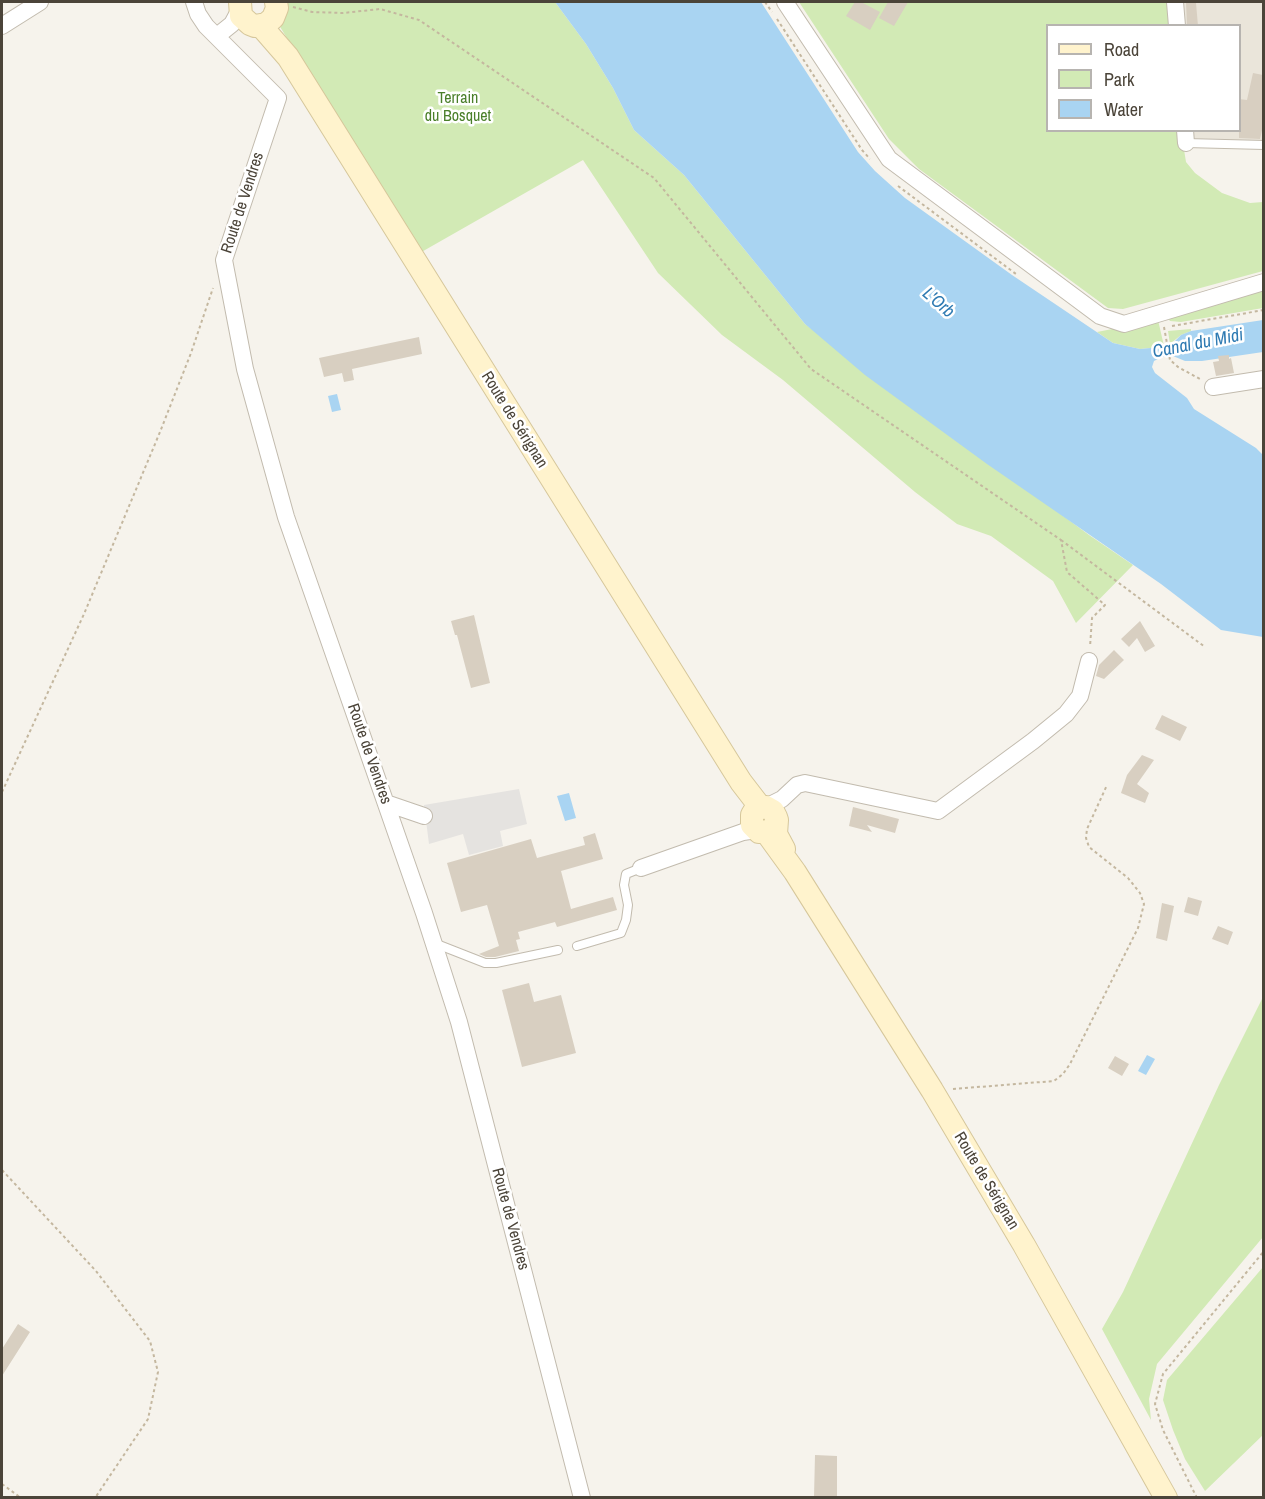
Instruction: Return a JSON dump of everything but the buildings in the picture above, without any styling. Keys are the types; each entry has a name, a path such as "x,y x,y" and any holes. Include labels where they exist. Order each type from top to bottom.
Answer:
{"main road":[{"name":"Route de Sérignan","path":"255,13 288,57 932,1090 1024,1245 1166,1497"}],"street":[{"path":"2,26 40,2"},
{"path":"194,2 206,26 217,36 255,13"},
{"path":"785,2 889,159 1100,316 1124,324 1263,282"},
{"path":"1175,2 1177,24"},
{"name":"Route de Vendres","path":"217,36 278,98 224,260 244,369 286,517 434,942 459,1022 582,1497"},
{"path":"1213,387 1263,379"},
{"path":"641,868 763,818 797,785 805,783 938,811 1066,714 1080,696 1089,661"},
{"path":"386,803 424,816"}],"lane":[{"path":"1185,137 1263,145"},
{"path":"577,946 621,933 628,905 624,885 626,874 641,868"},
{"path":"434,942 485,963 496,963 558,950"}],"path":[{"path":"255,13 343,13 380,9 419,20 654,178 811,369 1061,540 1205,646"},
{"path":"2,792 84,614 160,432 191,354 224,260"},
{"path":"1164,327 1188,325 1263,310"},
{"path":"1165,334 1170,360 1213,387"},
{"path":"1061,540 1067,572 1106,604 1092,618 1089,661"},
{"path":"932,1090 1054,1081 1070,1064 1138,928 1144,904 1140,892 1128,878 1089,847 1086,838 1087,829 1107,785"},
{"path":"2,1170 96,1271 150,1341 158,1372 148,1419 95,1497"},
{"path":"1197,1497 1163,1430 1155,1404 1163,1374 1263,1251"},
{"path":"2,1484 21,1497"}],"shaded area":[{"path":"1172,2 1263,2 1263,149 1201,146 1182,148 1181,132 1241,132 1241,24 1174,24"},
{"path":"519,789 527,824 500,831 503,846 469,855 463,834 429,844 424,805"}],"green space":[{"name":"Terrain du Bosquet","path":"265,2 555,2 586,44 613,88 634,130 684,175 805,324 1089,535 1133,565 1076,623 1053,581 991,536 957,524 915,492 783,380 722,335 658,273 583,160 418,254"},
{"path":"799,2 1172,2 1174,24 1046,24 1046,132 1181,132 1186,162 1195,173 1222,193 1250,203 1263,202 1263,271 1123,309 1108,308 919,169 889,139"},
{"path":"1263,288 1263,308 1181,322 1170,321 1167,317"},
{"path":"1158,320 1164,346 1161,347 1140,349 1113,343 1097,332"},
{"path":"1191,329 1191,331 1181,335 1170,344 1168,331"},
{"path":"1263,997 1263,1237 1157,1364 1149,1399 1151,1420 1102,1329 1123,1292 1219,1085"},
{"path":"1263,1267 1263,1435 1205,1491 1185,1459 1173,1430 1163,1400 1167,1380"}],"water":[{"path":"555,2 761,2 858,152 875,171 905,198 1012,275 1113,343 1140,349 1161,347 1173,343 1181,335 1191,331 1263,320 1263,352 1202,361 1185,361 1173,356 1162,357 1154,361 1152,367 1155,373 1187,398 1194,409 1256,448 1263,455 1263,637 1221,630 1161,584 987,464 865,375 805,324 684,175 634,130 613,88 586,44"},
{"path":"337,394 341,410 332,412 328,396"},
{"path":"569,793 576,818 565,821 557,796"},
{"path":"1147,1055 1155,1059 1146,1075 1138,1071"}],"water label":[{"name":"L'Orb","path":"938,303"},
{"name":"Canal du Midi","path":"1198,344"}]}
